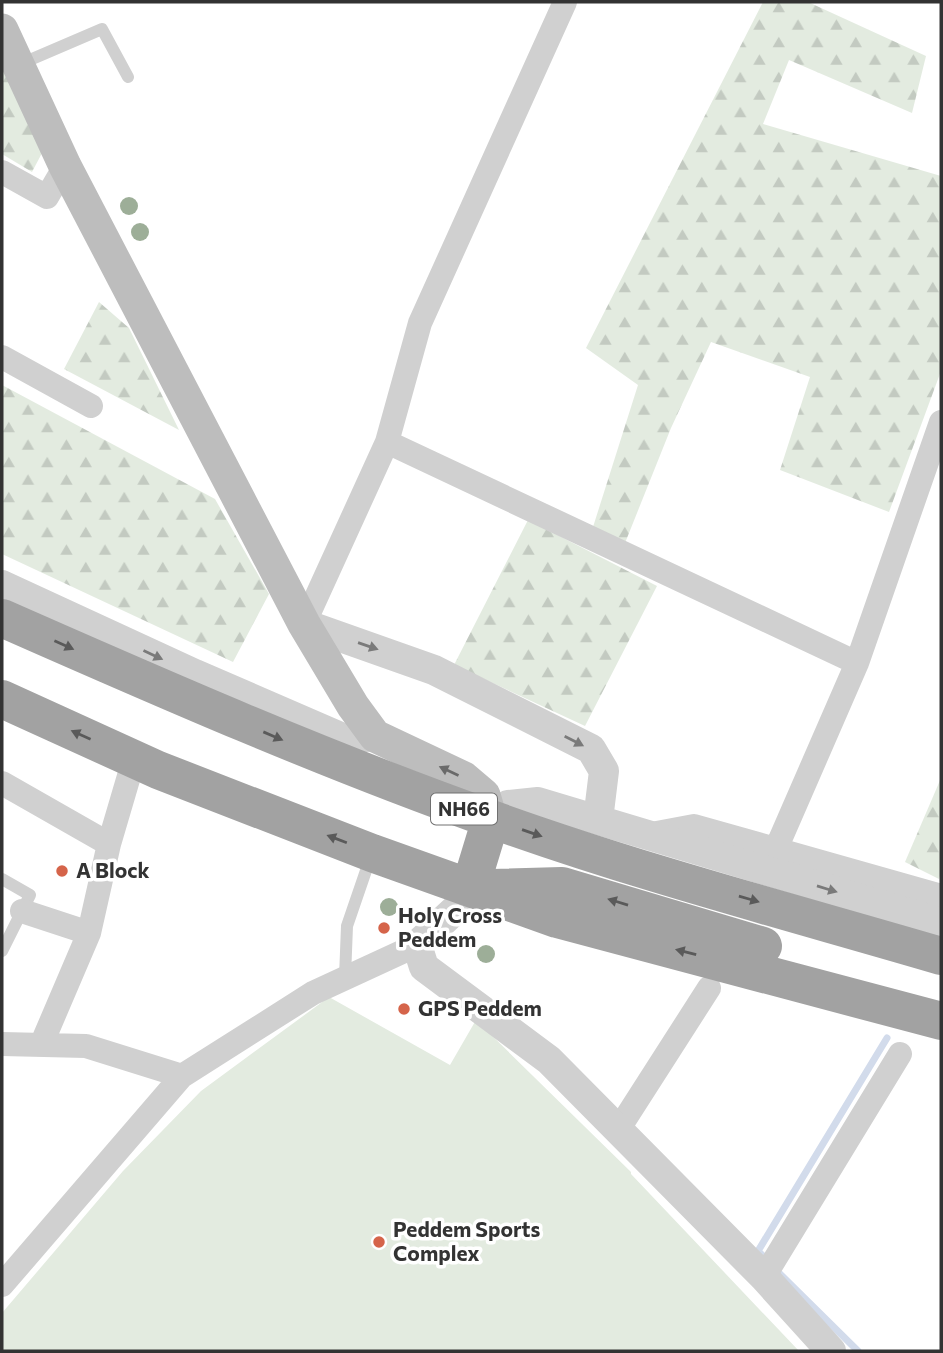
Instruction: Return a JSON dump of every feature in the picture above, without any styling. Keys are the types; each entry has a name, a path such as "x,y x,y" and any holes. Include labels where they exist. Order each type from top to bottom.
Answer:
{"highway":[{"name":"NH66","path":"2,618 278,739 491,819 587,851 941,956"},
{"path":"2,699 134,759 372,853 556,919 941,1021"},
{"path":"470,888 491,819"},
{"path":"470,888 562,886 941,1000"}],"main road":[{"path":"2,30 65,166 304,624 353,706 374,736 464,778 484,795 491,819"}],"street":[{"path":"565,2 420,323 387,442 304,624 435,670 591,750 604,771 598,820"},
{"path":"2,172 47,197 65,166"},
{"path":"2,358 91,406"},
{"path":"776,849 857,663 941,422"},
{"path":"387,442 857,663"},
{"path":"2,585 195,674 345,739 374,736"},
{"path":"42,1044 89,933 109,844 134,759"},
{"path":"2,783 109,844"},
{"path":"491,819 508,804 538,802 941,923"},
{"path":"646,835 694,825 941,896"},
{"path":"2,1285 182,1076 313,993 417,945 456,909 470,888"},
{"path":"22,911 89,933"},
{"path":"417,945 425,968 549,1060 764,1277 831,1351"},
{"path":"618,1130 709,988"},
{"path":"2,1044 86,1046 182,1076"},
{"path":"764,1277 901,1054"}],"lane":[{"path":"17,65 102,29 128,77"},
{"path":"345,977 346,926 372,853"},
{"path":"2,879 30,895 2,951"}],"green space":[{"path":"763,2 808,2 926,56 912,113 789,60 763,124 941,176 941,371 889,512 780,470 810,377 711,342 671,428 625,543 593,527 638,385 586,348"},
{"path":"2,63 42,153 32,172 2,154"},
{"path":"99,302 129,328 179,430 64,369"},
{"path":"2,385 215,499 269,594 233,662 2,554"},
{"path":"528,520 657,586 585,726 454,665"},
{"path":"941,778 941,873 939,879 905,862"},
{"name":"Peddem Sports Complex","path":"329,997 450,1065 476,1020 631,1172 799,1351 2,1351 2,1313 123,1171 201,1091"}],"waterway":[{"path":"764,1257 758,1251 887,1038"},
{"path":"779,1273 858,1351"}],"place":[{"name":"A Block","path":"62,871"},
{"name":"Holy Cross Peddem","path":"384,928"},
{"name":"GPS Peddem","path":"404,1009"},
{"name":"Peddem Sports Complex","path":"379,1242"}]}
